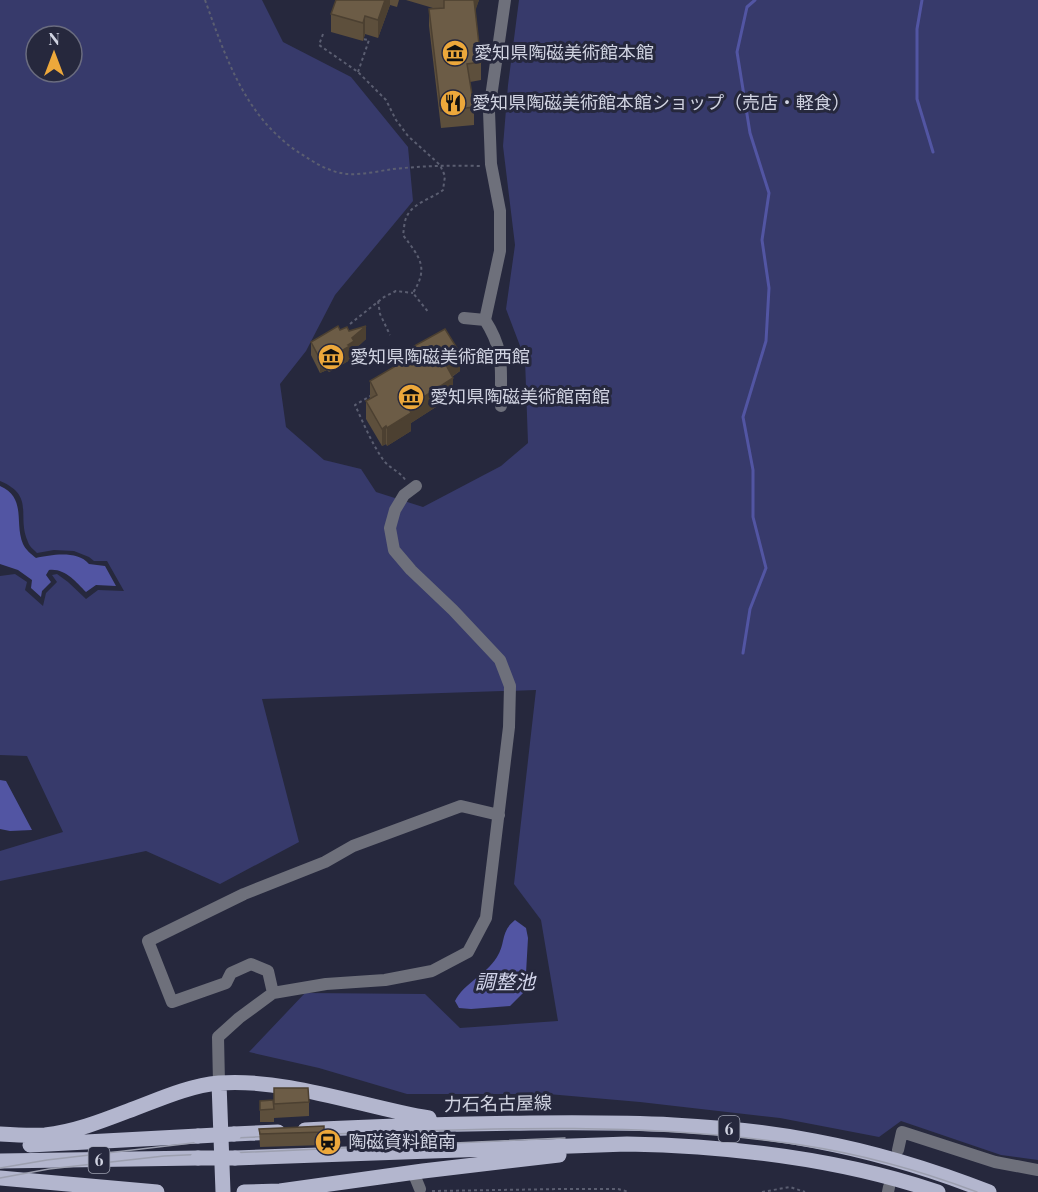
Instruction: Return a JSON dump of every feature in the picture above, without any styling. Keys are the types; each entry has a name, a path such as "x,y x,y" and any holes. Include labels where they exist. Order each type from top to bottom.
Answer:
{"main road":[{"name":"6","path":"0,1134 45,1135 78,1128 130,1111 173,1093 219,1083 266,1085 312,1092 411,1115 462,1124"},
{"path":"219,1083 223,1192"},
{"name":"力石名古屋線","path":"0,1145 462,1124 617,1122 728,1129 815,1141 894,1160 989,1192"},
{"name":"6","path":"0,1161 234,1158 627,1144 681,1145 766,1152 886,1176 938,1192"},
{"name":"6","path":"244,1192 280,1191 413,1172 569,1154 766,1152"},
{"name":"6","path":"0,1178 94,1190 156,1192"}],"street":[{"path":"501,406 500,350 496,336 485,320 500,251 500,211 491,164 489,111 505,0"},
{"path":"464,318 485,320"},
{"path":"219,1083 218,1037 273,993 326,984 385,980 432,971 468,952 486,918 509,727 510,686 500,660 394,550 390,528 395,510 412,485"},
{"path":"273,993 268,970 251,964 231,973 226,983 172,1002 148,941 244,894 325,862 353,846 461,806 498,815"},
{"path":"898,1150 902,1132 995,1162 1038,1170"},
{"path":"413,1172 420,1189"}],"path":[{"path":"205,0 230,65 251,105 271,130 290,148 330,170 348,174 440,165 484,166"},
{"path":"323,34 319,45 358,72 386,100 396,120 408,136 440,165 445,176 443,190 417,205 407,215 403,235 422,267 422,278 413,293"},
{"path":"358,72 369,40 363,39"},
{"path":"350,324 396,291 413,293 429,313"},
{"path":"378,302 380,314 390,335"},
{"path":"372,394 355,405 381,457 412,485"},
{"path":"762,1192 790,1187 805,1192"},
{"path":"420,1189 438,1192 496,1189 618,1189 629,1192"}],"shaded area":[{"path":"0,0 262,0 283,42 351,77 408,147 413,201 335,295 306,351 280,384 286,427 324,460 361,469 376,492 423,507 501,466 528,443 525,359 506,309 515,245 503,146 519,0 1038,0 1038,1160 1001,1155 901,1121 879,1137 780,1118 640,1102 548,1094 407,1094 319,1068 249,1052 305,993 425,994 460,1028 558,1021 541,920 514,884 536,690 262,699 299,842 220,884 146,851 0,881 0,851 63,832 27,756 0,755 0,576 15,574 27,582 25,590 43,606 46,593 57,582 52,575 57,574 86,599 98,590 124,591 107,561 94,561 74,551 54,550 37,553 29,545 25,533 22,500 11,487 0,481"}],"water":[{"path":"0,486 14,497 23,544 32,555 36,558 71,555 89,564 105,566 116,586 96,585 86,592 65,573 49,570 46,575 51,582 42,591 41,597 31,588 32,580 18,570 0,564"},
{"path":"0,780 6,781 32,830 0,829"},
{"name":"調整池","path":"515,920 526,928 528,938 525,991 510,1006 459,1008 455,1001 497,957 505,933"}],"building":[{"path":"336,0 385,0 378,20 365,16 363,23 331,14"},
{"name":"愛知県陶磁美術館本館","path":"444,0 474,0 481,62 467,64 474,107 441,111 429,9 444,8"},
{"path":"338,326 340,330 347,327 349,331 366,326 352,338 354,341 348,345 350,346 329,358 320,359 311,342"},
{"name":"愛知県陶磁美術館南館","path":"445,329 460,353 445,363 453,378 408,407 411,413 382,429 366,401 377,395 370,381 411,357 407,350"},
{"path":"274,1088 308,1088 309,1102 274,1104"},
{"path":"273,1100 274,1109 260,1110 260,1101"},
{"path":"324,1126 324,1132 260,1134 259,1129"}],"waterway":[{"path":"743,653 750,609 766,568 753,517 753,470 743,417 766,341 769,288 762,240 769,193 750,133 737,52 747,7 755,0"},
{"path":"922,0 917,29 917,99 933,152"}],"tram line":[{"path":"307,1135 554,1128 616,1129 740,1137 801,1145 868,1158 913,1170 977,1192"},
{"path":"0,1168 47,1160 235,1138 277,1136"},
{"path":"0,1178 49,1169 164,1156 565,1138"}],"place":[{"name":"愛知県陶磁美術館本館","path":"455,53"},
{"name":"愛知県陶磁美術館本館ショップ（売店・軽食）","path":"453,103"},
{"name":"愛知県陶磁美術館西館","path":"331,357"},
{"name":"愛知県陶磁美術館南館","path":"411,397"},
{"name":"陶磁資料館南","path":"328,1142"}]}
